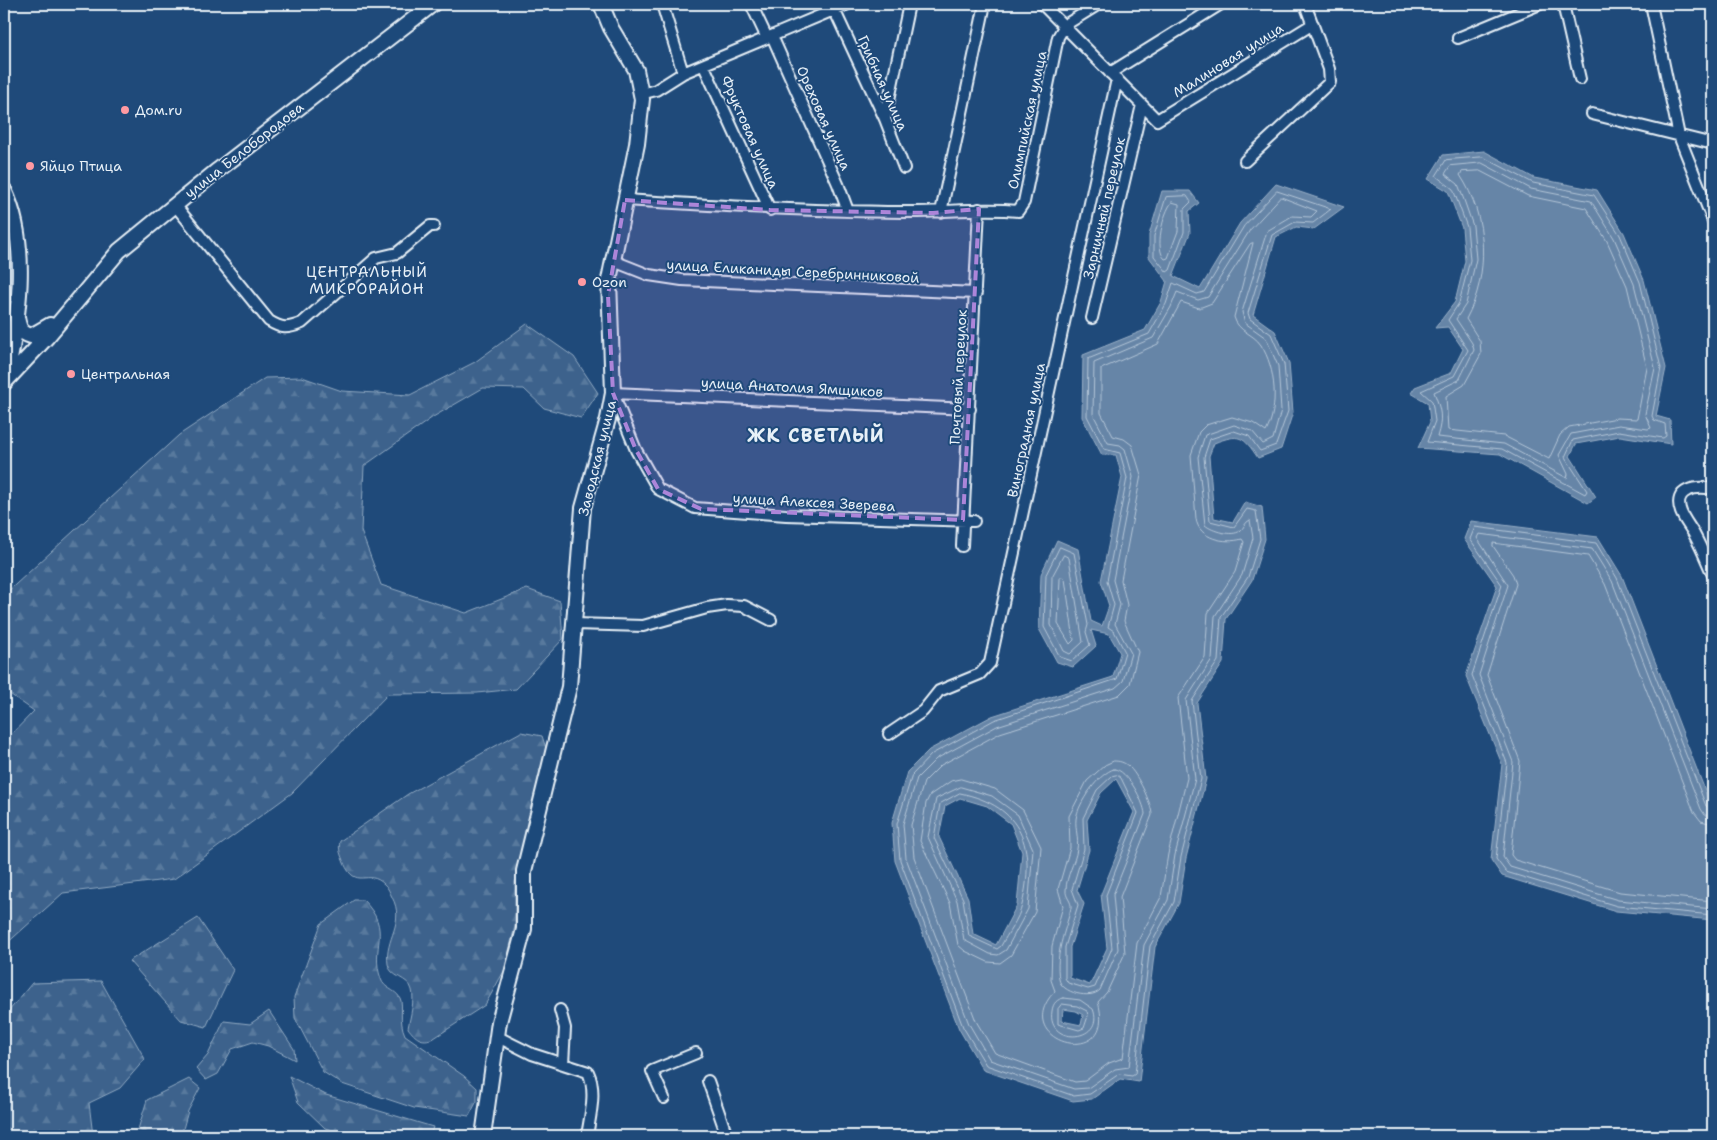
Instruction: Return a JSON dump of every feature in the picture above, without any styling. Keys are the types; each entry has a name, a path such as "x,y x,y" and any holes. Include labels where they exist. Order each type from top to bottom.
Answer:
{"street":[{"name":"улица Белобородова","path":"5,382 37,348 119,251 175,205 433,4"},
{"name":"Заводская улица","path":"483,1136 496,1036 523,936 524,871 567,698 575,624 582,508 608,419 613,393 608,295 612,260 637,144 641,94 636,70 611,28 600,4"},
{"path":"662,4 683,74"},
{"name":"Ореховая улица","path":"751,4 770,37 838,184 848,211"},
{"path":"641,94 656,90 683,74 770,37 833,7 848,4"},
{"path":"885,119 909,4"},
{"path":"941,212 985,4"},
{"path":"1042,4 1142,105"},
{"path":"1065,26 1099,4"},
{"path":"1114,76 1221,4"},
{"path":"1245,161 1330,82 1331,76 1305,4"},
{"path":"1458,38 1540,4"},
{"path":"1563,4 1580,79"},
{"path":"1651,4 1679,136 1713,221"},
{"name":"Грибная улица","path":"833,7 885,119 904,168"},
{"name":"Малиновая улица","path":"1142,105 1157,120 1313,24"},
{"name":"Олимпийская улица","path":"979,209 1018,211 1023,205 1055,48 1060,33 1065,26"},
{"name":"Фруктовая улица","path":"704,66 770,210"},
{"name":"Виноградная улица","path":"889,734 923,711 939,691 980,674 990,663 1114,76"},
{"name":"Зарничный переулок","path":"1092,318 1142,105"},
{"path":"1592,114 1713,144"},
{"path":"4,190 19,238 18,289 12,349 5,382"},
{"path":"624,200 770,210 941,212 979,209"},
{"path":"175,205 269,322 280,328 288,328 302,323 379,256 397,253 430,226 434,226"},
{"name":"Почтовый переулок","path":"962,546 979,209"},
{"name":"улица Еликаниды Серебринниковой","path":"612,260 649,276 682,280 976,294"},
{"name":"улица Белобородова","path":"18,289 19,328 24,334 31,336 38,334 68,311"},
{"name":"улица Анатолия Ямщиков","path":"613,393 970,409"},
{"name":"улица Алексея Зверева","path":"613,393 636,450 658,489 701,510 918,521 974,521"},
{"path":"1713,489 1697,486 1691,488 1681,498 1680,507 1713,575"},
{"path":"575,624 644,626 707,608 727,605 744,606 771,620"},
{"path":"560,1010 564,1021 562,1064"},
{"path":"496,1036 532,1054 586,1071 590,1077 592,1095 587,1136"},
{"path":"664,1098 652,1070 696,1053"},
{"path":"708,1081 727,1136"}],"highlighted area":[{"path":"625,200 770,210 933,213 979,209 963,520 701,509 658,489 636,450 613,393 608,295"}],"green space":[{"path":"4,282 14,288 4,372"},
{"path":"527,324 574,357 598,393 581,418 544,408 524,389 483,388 433,417 364,466 361,531 381,585 466,613 527,589 560,601 563,639 516,689 477,693 388,694 292,793 174,879 63,893 4,946 4,742 34,711 4,690 4,595 179,435 265,378 302,377 342,391 410,395 475,362"},
{"path":"521,732 542,736 546,748 515,882 515,926 504,971 485,1005 434,1038 422,1040 416,1037 408,1028 412,1009 412,990 407,982 389,969 388,964 389,947 396,923 396,906 384,884 373,878 353,876 344,863 339,847 340,841 408,794"},
{"path":"354,900 363,900 377,921 379,930 378,967 382,982 400,998 405,1035 464,1076 477,1088 477,1101 469,1116 414,1108 342,1084 323,1072 295,1018 294,997 321,924"},
{"path":"198,918 233,970 206,1027 181,1020 129,961"},
{"path":"101,981 145,1059 120,1088 89,1103 93,1136 4,1136 4,1017 32,983"},
{"path":"269,1011 294,1049 295,1060 268,1046 253,1042 232,1049 218,1074 206,1080 196,1069 208,1055 224,1021 250,1024"},
{"path":"289,1076 326,1095 433,1127 430,1136 349,1136 325,1128 298,1102"},
{"path":"189,1079 200,1088 188,1111 181,1136 136,1136 147,1100"}],"water":[{"path":"1484,151 1534,178 1597,190 1624,233 1644,280 1666,368 1656,416 1670,420 1671,444 1620,436 1576,444 1570,456 1596,497 1588,503 1500,454 1418,448 1430,422 1428,403 1411,393 1415,387 1451,373 1463,349 1448,327 1435,328 1455,302 1465,261 1462,228 1448,191 1428,179 1443,155"},
{"path":"1276,184 1344,207 1314,229 1296,227 1276,237 1253,315 1275,331 1289,363 1293,412 1281,449 1258,458 1240,438 1230,438 1214,443 1209,456 1214,518 1233,522 1245,502 1262,507 1265,539 1252,580 1226,619 1223,663 1197,703 1206,779 1186,858 1179,903 1155,947 1139,1082 1120,1079 1092,1099 1073,1101 983,1070 959,1029 895,861 892,823 907,772 929,750 992,716 1113,677 1120,653 1109,634 1091,630 1096,646 1073,667 1057,662 1039,629 1041,574 1057,540 1078,549 1091,621 1102,626 1109,606 1101,581 1122,477 1116,455 1102,455 1082,417 1083,355 1145,330 1161,302 1167,281 1149,257 1149,235 1162,191 1190,191 1199,203 1189,211 1190,233 1173,276 1200,289 1240,223","holes":["1116,779 1134,812 1101,894 1107,948 1090,985 1070,978 1070,947 1084,904 1077,890 1089,850 1087,820 1101,793","960,798 987,806 1011,824 1022,852 1017,905 996,945 973,934 968,898 939,837 945,806","1063,1009 1076,1011 1083,1015 1081,1025 1062,1021"]},
{"path":"1471,521 1598,537 1622,576 1713,811 1713,920 1616,911 1502,876 1491,860 1502,764 1466,676 1497,586 1464,539"}],"place":[{"name":"Дом.ru","path":"125,110"},
{"name":"Яйцо Птица","path":"30,166"},
{"name":"Ozon","path":"582,282"},
{"name":"Центральная","path":"71,374"}],"district":[{"name":"ЦЕНТРАЛЬНЫЙ МИКРОРАЙОН","path":"367,280"},
{"name":"ЖК СВЕТЛЫЙ","path":"816,435"}]}
